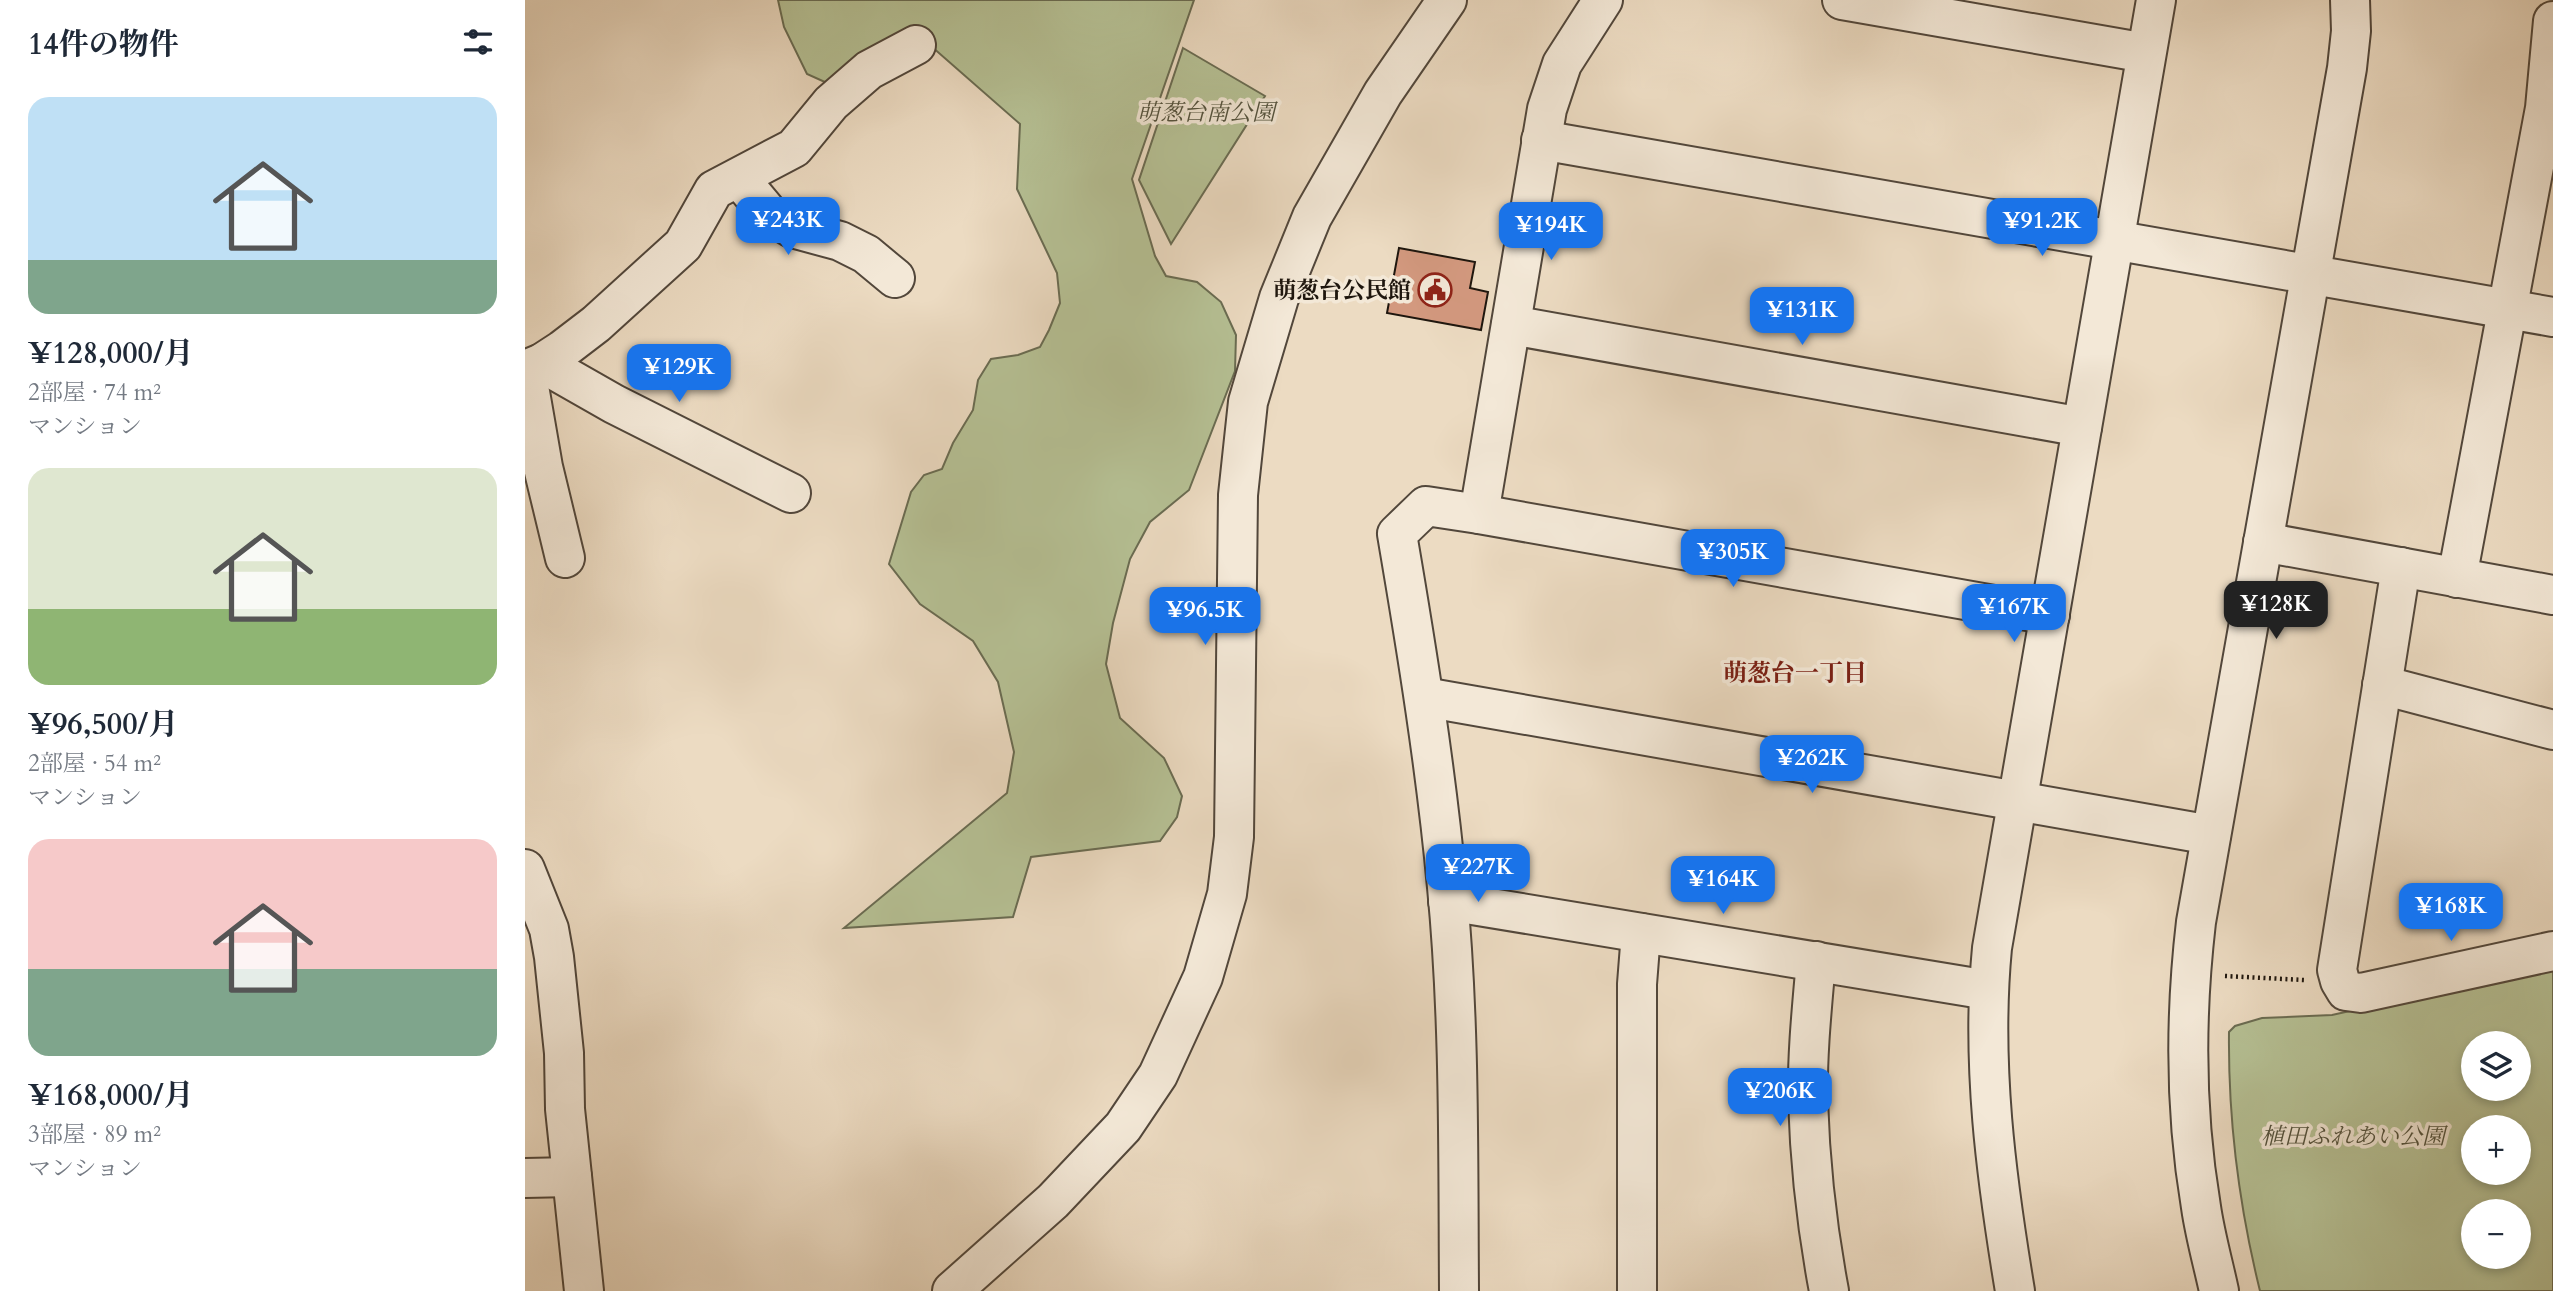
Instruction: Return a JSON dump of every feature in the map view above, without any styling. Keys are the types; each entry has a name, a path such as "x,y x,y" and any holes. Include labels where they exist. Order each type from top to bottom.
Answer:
{"street":[{"path":"952,1291 1063,1191 1123,1127 1158,1075 1203,977 1227,894 1234,837 1238,495 1248,402 1279,298 1312,217 1384,93 1447,0"},
{"path":"1479,514 1541,141 1554,85 1562,64 1603,0"},
{"path":"1842,0 2146,53"},
{"path":"2015,1291 1992,1138 1988,1074 1988,989 1992,948 2156,0"},
{"path":"2219,1291 2201,1208 2195,1162 2188,1054 2190,973 2211,835 2347,68 2351,31 2350,0"},
{"path":"2457,578 2545,108 2553,21"},
{"path":"531,367 596,324 684,245 714,190 794,148 831,103 869,70 916,45"},
{"path":"1541,141 2553,317"},
{"path":"739,178 769,214 792,228 840,241 866,254 895,278"},
{"path":"1511,325 2082,427"},
{"path":"531,367 614,404 791,493"},
{"path":"531,367 539,444 565,558"},
{"path":"1459,1291 1457,1107 1448,901 1424,697 1397,534 1426,506 2050,615"},
{"path":"2263,542 2553,595"},
{"path":"2401,567 2337,970 2340,981 2346,991 2361,993 2553,951"},
{"path":"2382,685 2553,730"},
{"path":"1424,697 2211,835"},
{"path":"525,869 549,929 554,957 564,1054 565,1109 584,1291"},
{"path":"1448,901 1988,989"},
{"path":"1637,1291 1637,984 1641,933"},
{"path":"1816,961 1808,1099 1812,1165 1829,1291"},
{"path":"525,1178 572,1177"}],"path":[{"path":"2190,973 2260,979 2340,981"}],"green space":[{"path":"778,0 1194,0 1132,179 1155,256 1166,276 1197,282 1221,302 1236,335 1235,371 1189,490 1150,522 1130,559 1113,623 1106,664 1120,718 1164,758 1182,796 1177,817 1160,841 1031,857 1013,917 844,928 1007,793 1014,752 998,682 973,641 920,604 889,564 911,492 924,475 942,469 953,443 973,410 978,380 991,359 1018,355 1040,347 1060,303 1057,273 1017,189 1020,124 915,32 836,87 807,74 784,27"},
{"name":"萌葱台南公園","path":"1183,48 1265,96 1171,244 1139,180"},
{"name":"植田ふれあい公園","path":"2553,966 2553,1291 2260,1291 2236,1163 2230,1098 2229,1032 2235,1026 2262,1018 2332,1015"}],"building":[{"name":"萌葱台公民館","path":"1399,248 1475,262 1470,288 1488,292 1481,330 1387,313"}],"place":[{"name":"萌葱台公民館","path":"1435,290"}],"district":[{"name":"萌葱台一丁目","path":"1795,673"}]}
